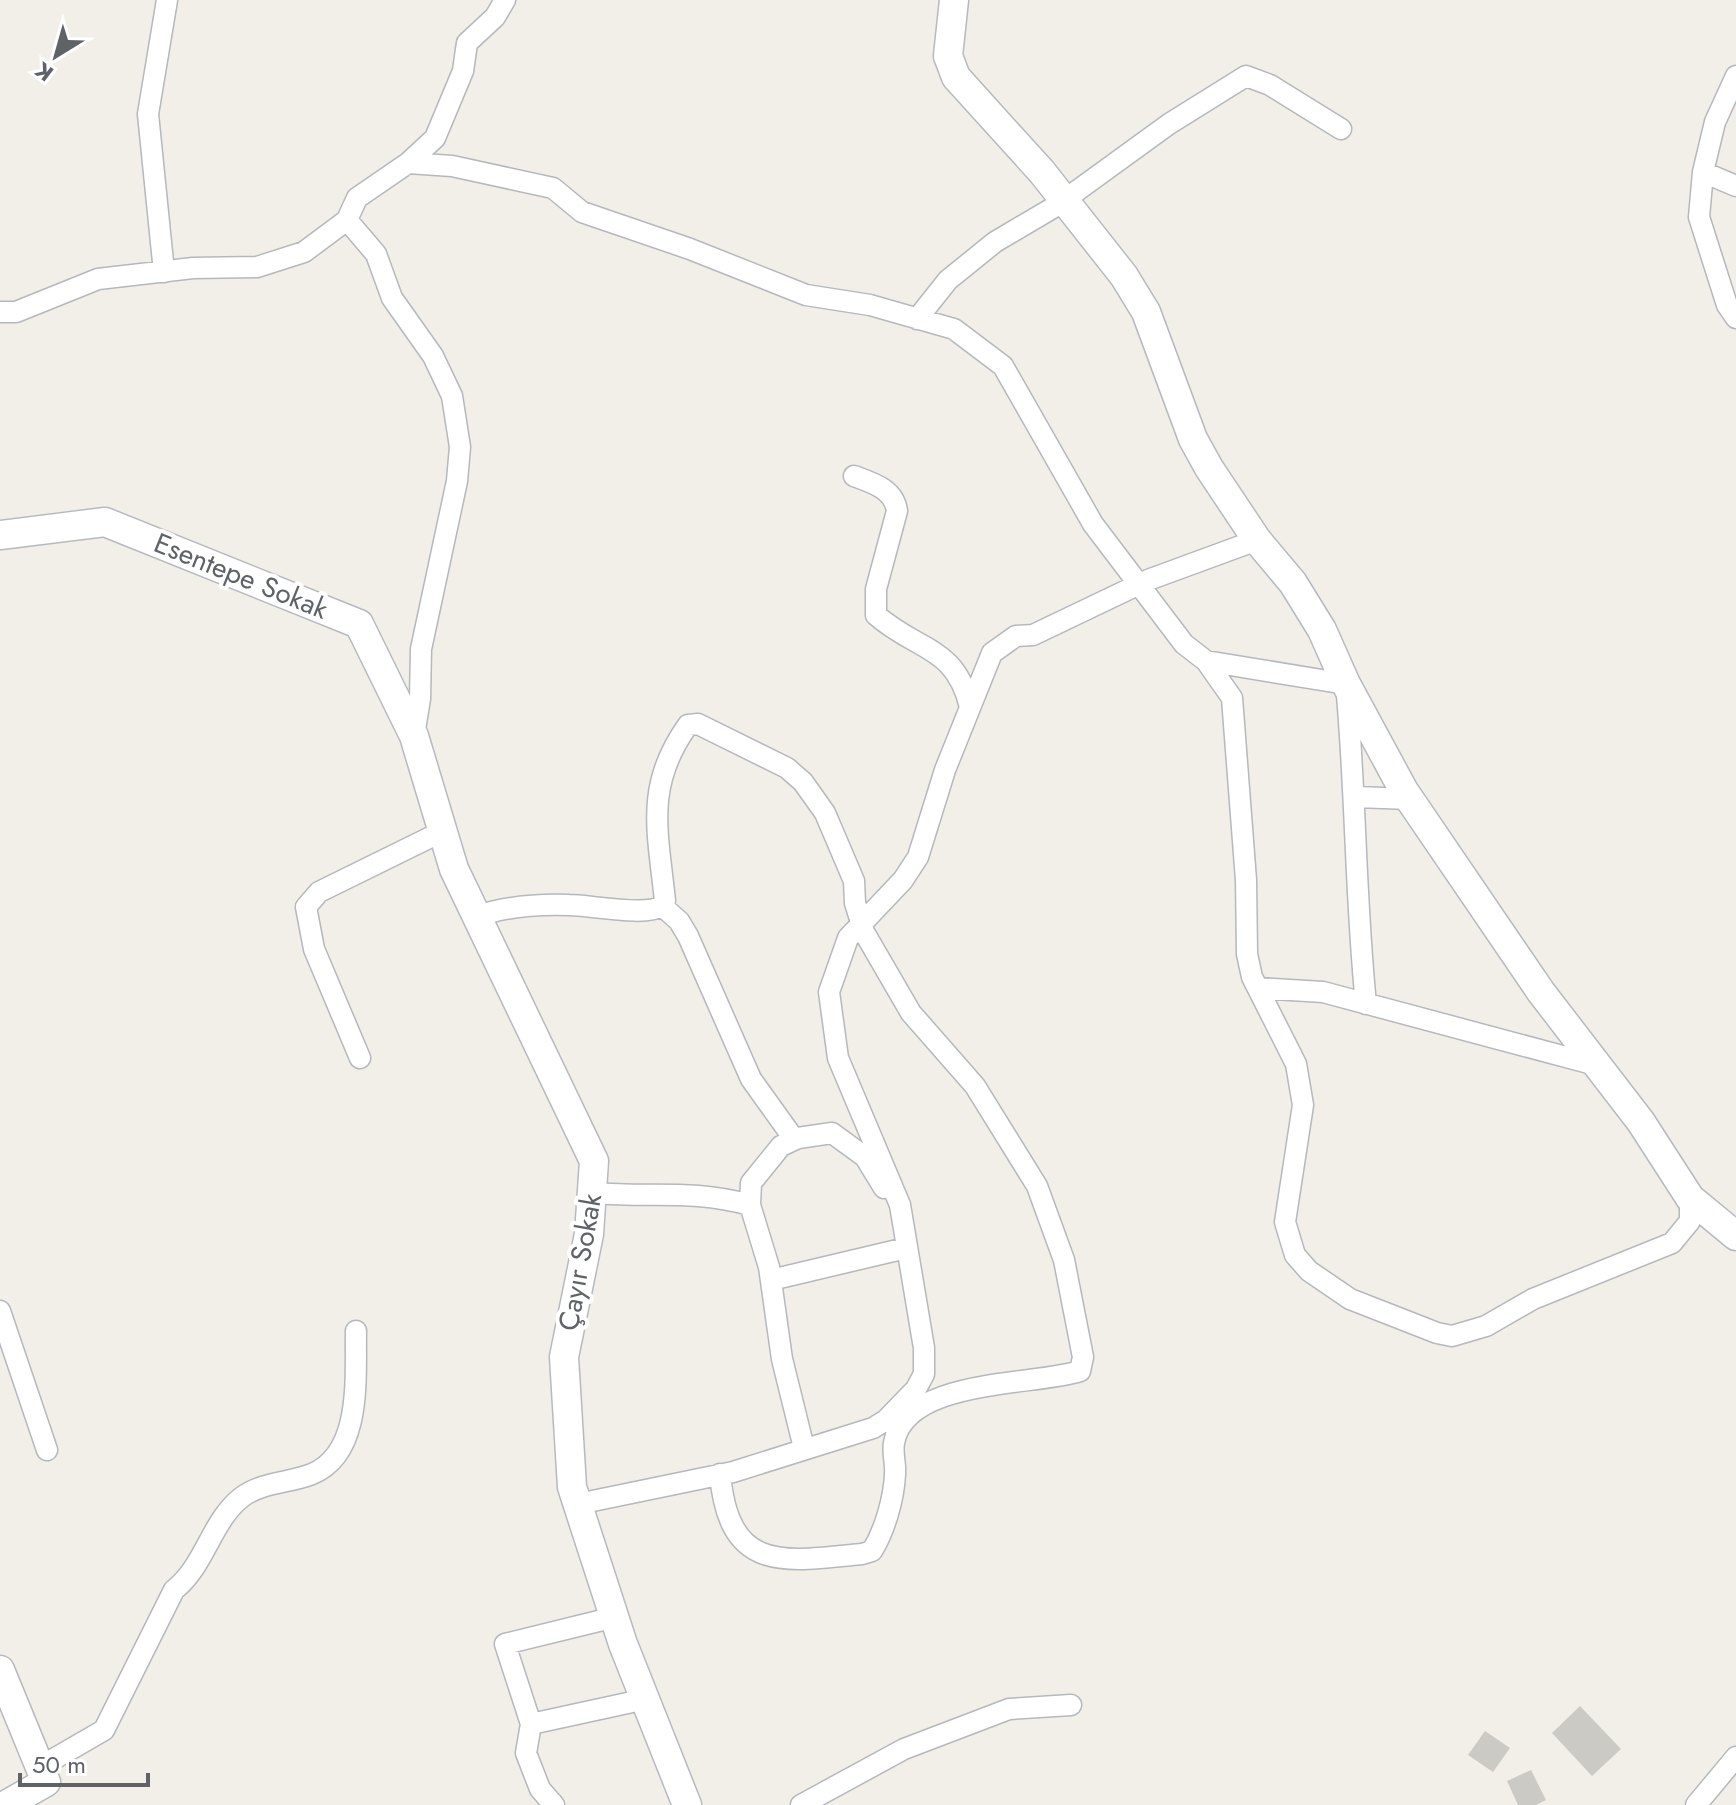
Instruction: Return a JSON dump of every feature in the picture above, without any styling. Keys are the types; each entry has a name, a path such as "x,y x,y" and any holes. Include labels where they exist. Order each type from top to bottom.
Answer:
{"street":[{"path":"164,272 148,114 167,0"},
{"path":"0,312 16,312 98,279 257,267 304,252 347,220 357,198 407,164 435,138 463,71 467,43 495,17 505,0"},
{"path":"954,0 948,56 956,77 1042,172 1124,276 1146,312 1193,439 1257,540 1293,583 1322,630 1346,684 1410,799 1533,981 1641,1122 1690,1198 1736,1236"},
{"path":"917,319 948,280 971,260 1063,201 1169,124 1246,76 1270,85 1341,129"},
{"path":"1736,76 1715,122 1703,172 1699,217 1727,305 1736,318"},
{"path":"407,164 452,166 553,188 582,212 690,249 806,295 870,305 954,329 1003,366 1093,524 1184,644 1206,661 1232,698 1246,880 1247,954 1258,988 1296,1064 1302,1089 1303,1105 1285,1222 1287,1237 1295,1255 1309,1271 1350,1299 1437,1333 1469,1333 1533,1299 1672,1243 1690,1221 1690,1198"},
{"path":"1703,172 1736,186"},
{"path":"347,220 376,254 392,298 433,356 452,396 460,447 455,495 421,649 420,699 414,736"},
{"path":"854,476 881,488 896,501 897,511 876,589 876,615 948,663 964,680 971,711"},
{"name":"Esentepe Sokak","path":"0,535 105,522 359,624 414,736"},
{"path":"578,1504 720,1474 873,1428 907,1399 924,1374 919,1300 906,1248 900,1205 878,1145 838,1058 830,1015 829,992 834,969 860,922 903,880 918,857 945,770 971,711 984,668 1003,642 1016,636 1033,635 1139,585 1257,540"},
{"path":"1206,661 1346,684"},
{"path":"1346,684 1356,797 1357,901 1366,1004"},
{"path":"476,917 502,907 569,905 647,910 662,906 665,901 655,825 656,794 676,741 688,725 698,724 767,755 803,782 838,836 854,881 860,922 911,1013 975,1086 1037,1186 1064,1260 1080,1331 1083,1357 1080,1371 1064,1376 971,1387 927,1405 899,1426 893,1451 895,1484 885,1520 872,1551 862,1554 765,1558 744,1543 731,1526 720,1474"},
{"name":"Çayır Sokak","path":"414,736 443,831 476,917 594,1161 589,1234 564,1357 572,1487 615,1617 687,1805"},
{"path":"1356,797 1410,799"},
{"path":"360,1058 314,949 306,907 319,892 443,831"},
{"path":"662,906 679,921 688,936 751,1079 794,1139"},
{"path":"1258,988 1323,992 1596,1065"},
{"path":"804,1448 782,1359 771,1280 750,1205 751,1183 781,1146 794,1139 832,1133 852,1144 879,1178 903,1228"},
{"path":"594,1193 633,1197 689,1193 714,1195 750,1205"},
{"path":"771,1280 906,1248"},
{"path":"0,1311 47,1450"},
{"path":"40,1767 104,1730 174,1590 185,1582 227,1513 244,1496 273,1483 313,1474 338,1455 354,1411 356,1331"},
{"path":"554,1805 540,1789 526,1753 531,1724 505,1644 615,1617"},
{"path":"0,1670 46,1782 6,1805"},
{"path":"531,1724 646,1699"},
{"path":"801,1805 904,1749 1009,1709 1071,1705"},
{"path":"1696,1805 1736,1757"}],"building":[{"path":"1580,1706 1621,1749 1592,1776 1552,1733"},
{"path":"1485,1731 1510,1748 1493,1772 1468,1755"},
{"path":"1531,1770 1546,1800 1536,1805 1518,1805 1507,1781"}]}
